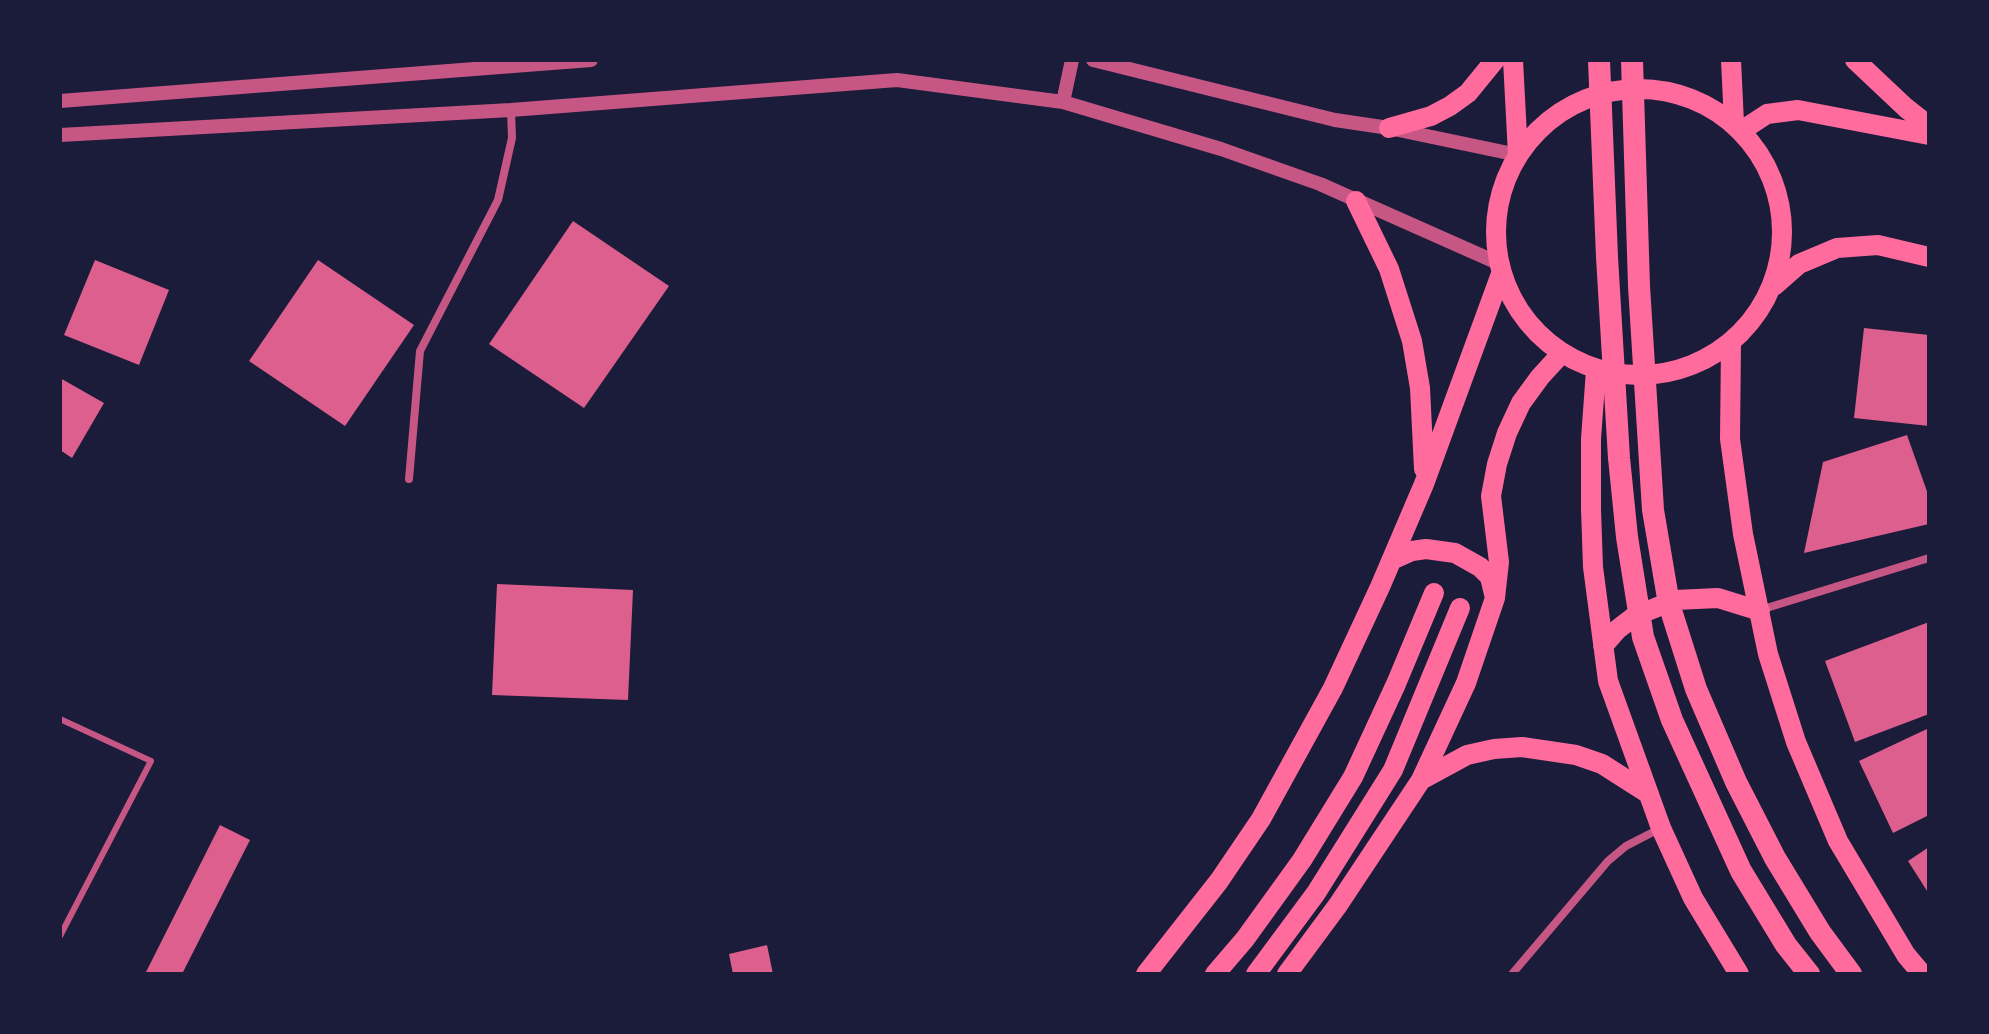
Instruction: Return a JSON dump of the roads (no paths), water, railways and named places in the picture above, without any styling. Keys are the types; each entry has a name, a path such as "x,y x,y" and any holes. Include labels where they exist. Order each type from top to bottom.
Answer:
{"highway":[{"path":"1599,60 1619,458 1627,537 1643,637 1672,720 1741,871 1786,945 1809,974"},
{"path":"1632,60 1639,286 1653,510 1669,604 1696,689 1736,782 1775,858 1820,932 1851,974"}],"main road":[{"path":"1389,128 1410,124 1450,106 1468,93 1495,60"},
{"path":"1513,60 1518,155"},
{"path":"1731,60 1738,127"},
{"path":"1855,60 1929,126"},
{"path":"1650,89 1680,94 1708,106 1738,127 1760,153 1773,179 1781,207 1783,236 1779,265 1769,292 1753,319 1731,342 1707,358 1681,369 1653,374 1625,375 1596,370 1562,353 1541,338 1511,298 1500,268 1495,235 1497,207 1505,180 1518,155 1537,131 1561,111 1589,98 1619,90 1650,89"},
{"path":"1738,127 1767,114 1798,110 1929,135"},
{"path":"1356,201 1389,269 1412,341 1422,404 1424,484"},
{"path":"1769,292 1799,264 1837,248 1878,245 1929,257"},
{"path":"1146,974 1210,893 1261,819 1333,688 1424,484 1500,268"},
{"path":"1731,342 1730,439 1743,534 1768,654 1796,742 1838,841 1906,955 1922,974"},
{"path":"1287,974 1338,905 1421,780 1466,683 1495,598 1499,562 1491,496 1497,464 1521,403 1562,353"},
{"path":"1596,370 1591,439 1593,567 1608,681 1661,828 1693,898 1739,974"},
{"path":"1392,560 1412,551 1426,549 1455,553 1468,559 1490,577 1495,598"},
{"path":"1215,974 1245,939 1302,860 1353,777 1434,593"},
{"path":"1603,646 1635,616 1675,600 1718,598 1760,611"},
{"path":"1256,974 1316,893 1393,770 1460,608"},
{"path":"1421,780 1467,755 1494,749 1535,748 1576,755 1602,764 1649,794"}],"street":[{"path":"60,101 591,60"},
{"path":"1063,102 1072,60"},
{"path":"1093,60 1335,120 1518,155"},
{"path":"60,135 511,110 897,80 1063,102 1221,149 1320,184 1500,268"},
{"path":"409,479 420,351 498,200 512,138 511,110"},
{"path":"1760,611 1929,558"},
{"path":"1512,974 1608,861 1626,846 1661,828"}],"lane":[{"path":"60,719 151,761 60,936"}]}
